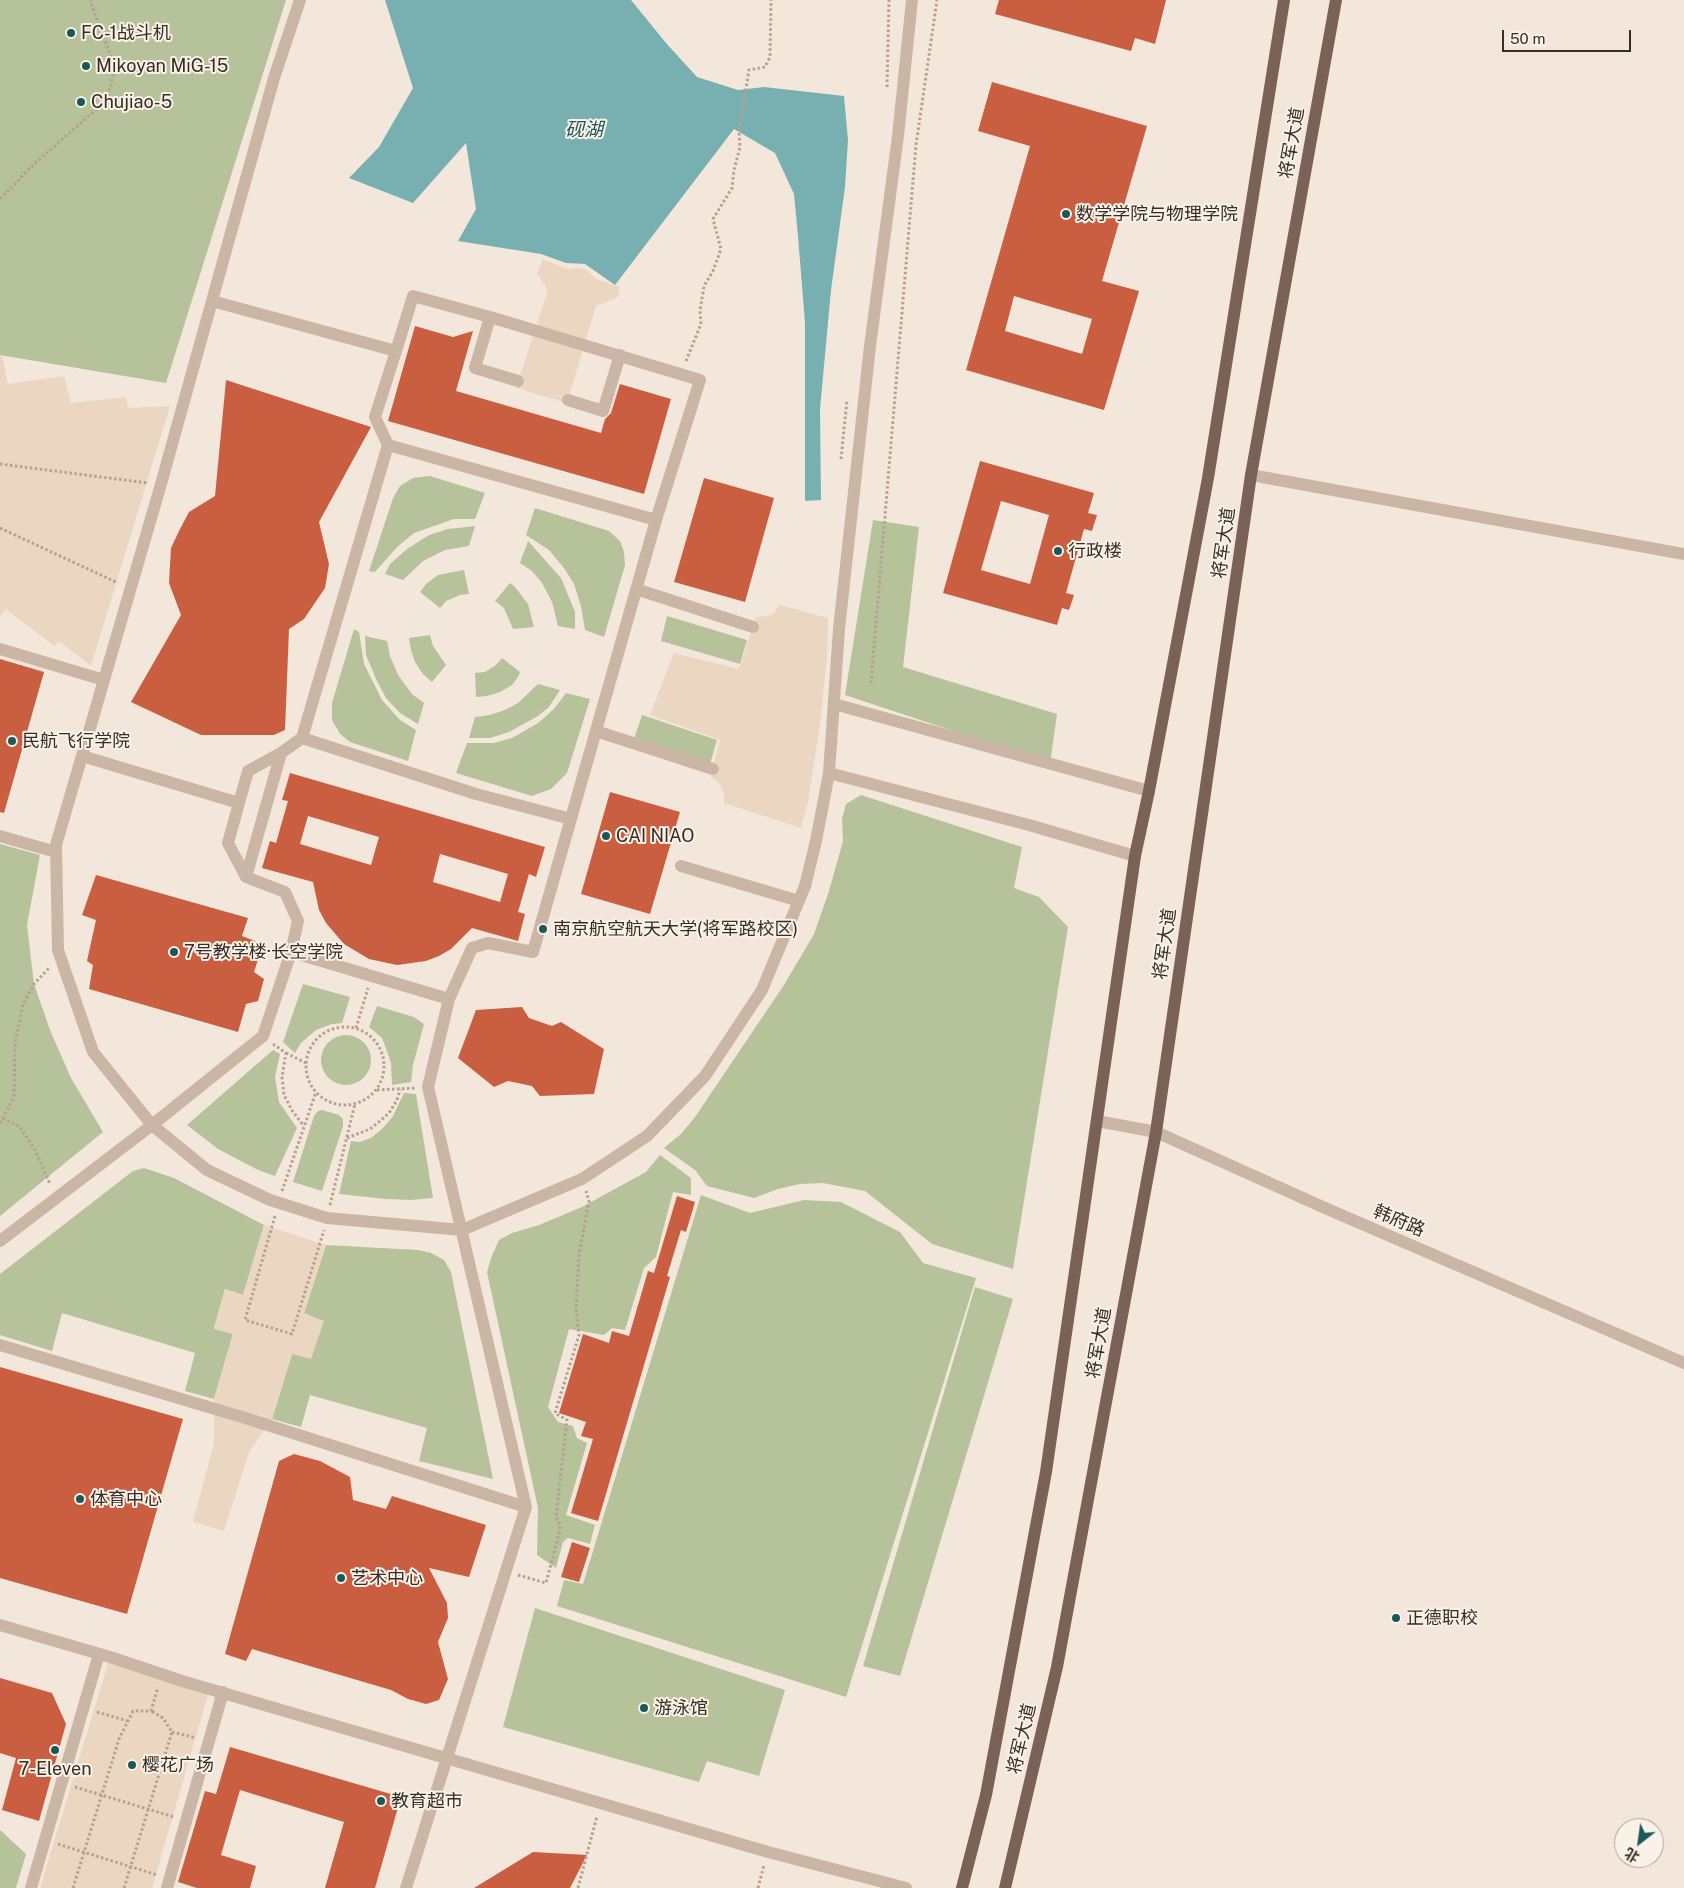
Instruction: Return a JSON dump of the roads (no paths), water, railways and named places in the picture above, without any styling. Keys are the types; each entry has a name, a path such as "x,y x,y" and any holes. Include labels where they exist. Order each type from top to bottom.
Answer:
{"main road":[{"name":"将军大道","path":"962,1888 986,1796 1046,1472 1135,856 1208,478 1284,0"},
{"name":"将军大道","path":"1005,1888 1058,1667 1156,1132 1251,475 1336,0"}],"street":[{"path":"300,0 274,78 161,484 56,845 58,950 93,1052 152,1125 207,1170 270,1200 327,1218 462,1230 582,1179 647,1136 705,1076 762,990 805,886 829,773 839,629 869,355 898,136 912,0"},
{"path":"0,1241 152,1125 263,1036 291,952 298,921 285,892 246,877 228,843 248,771 281,753 302,738 388,445 375,418 413,296 620,355 700,380 656,520 533,952 488,943 472,948 450,999 428,1087 526,1507 406,1888"},
{"path":"212,301 396,351"},
{"path":"490,317 475,368 518,381"},
{"path":"568,400 603,411 620,355"},
{"path":"388,445 656,520"},
{"path":"1251,475 1684,554"},
{"path":"636,589 753,627"},
{"path":"0,650 104,680"},
{"path":"834,704 1149,791"},
{"path":"596,731 713,769"},
{"path":"302,738 476,794 571,819"},
{"path":"246,877 281,753"},
{"path":"82,756 239,803"},
{"path":"829,773 1030,825 1135,856"},
{"path":"0,836 56,852"},
{"path":"681,866 799,901"},
{"path":"291,952 450,999"},
{"name":"韩府路","path":"1097,1121 1156,1132 1343,1216 1684,1363"},
{"path":"0,1345 242,1417 526,1507"},
{"path":"0,1625 162,1675 768,1852 906,1888"},
{"path":"31,1888 99,1654"},
{"path":"168,1884 223,1692"}],"water":[{"name":"砚湖","path":"385,0 631,0 697,77 738,90 764,87 844,96 848,140 845,187 831,290 820,409 821,500 805,501 805,323 798,236 794,194 775,153 734,129 615,285 585,264 566,263 541,254 458,241 476,209 466,143 413,203 349,178 379,147 413,88"}],"place":[{"name":"FC-1战斗机","path":"71,33"},
{"name":"Mikoyan MiG-15","path":"86,66"},
{"name":"Chujiao-5","path":"81,102"},
{"name":"数学学院与物理学院","path":"1066,214"},
{"name":"行政楼","path":"1058,551"},
{"name":"民航飞行学院","path":"12,741"},
{"name":"CAI NIAO","path":"606,836"},
{"name":"南京航空航天大学(将军路校区)","path":"543,929"},
{"name":"7号教学楼·长空学院","path":"174,952"},
{"name":"体育中心","path":"80,1499"},
{"name":"艺术中心","path":"341,1578"},
{"name":"正德职校","path":"1396,1618"},
{"name":"游泳馆","path":"644,1708"},
{"name":"7-Eleven","path":"55,1750"},
{"name":"樱花广场","path":"132,1765"},
{"name":"教育超市","path":"381,1801"}]}
